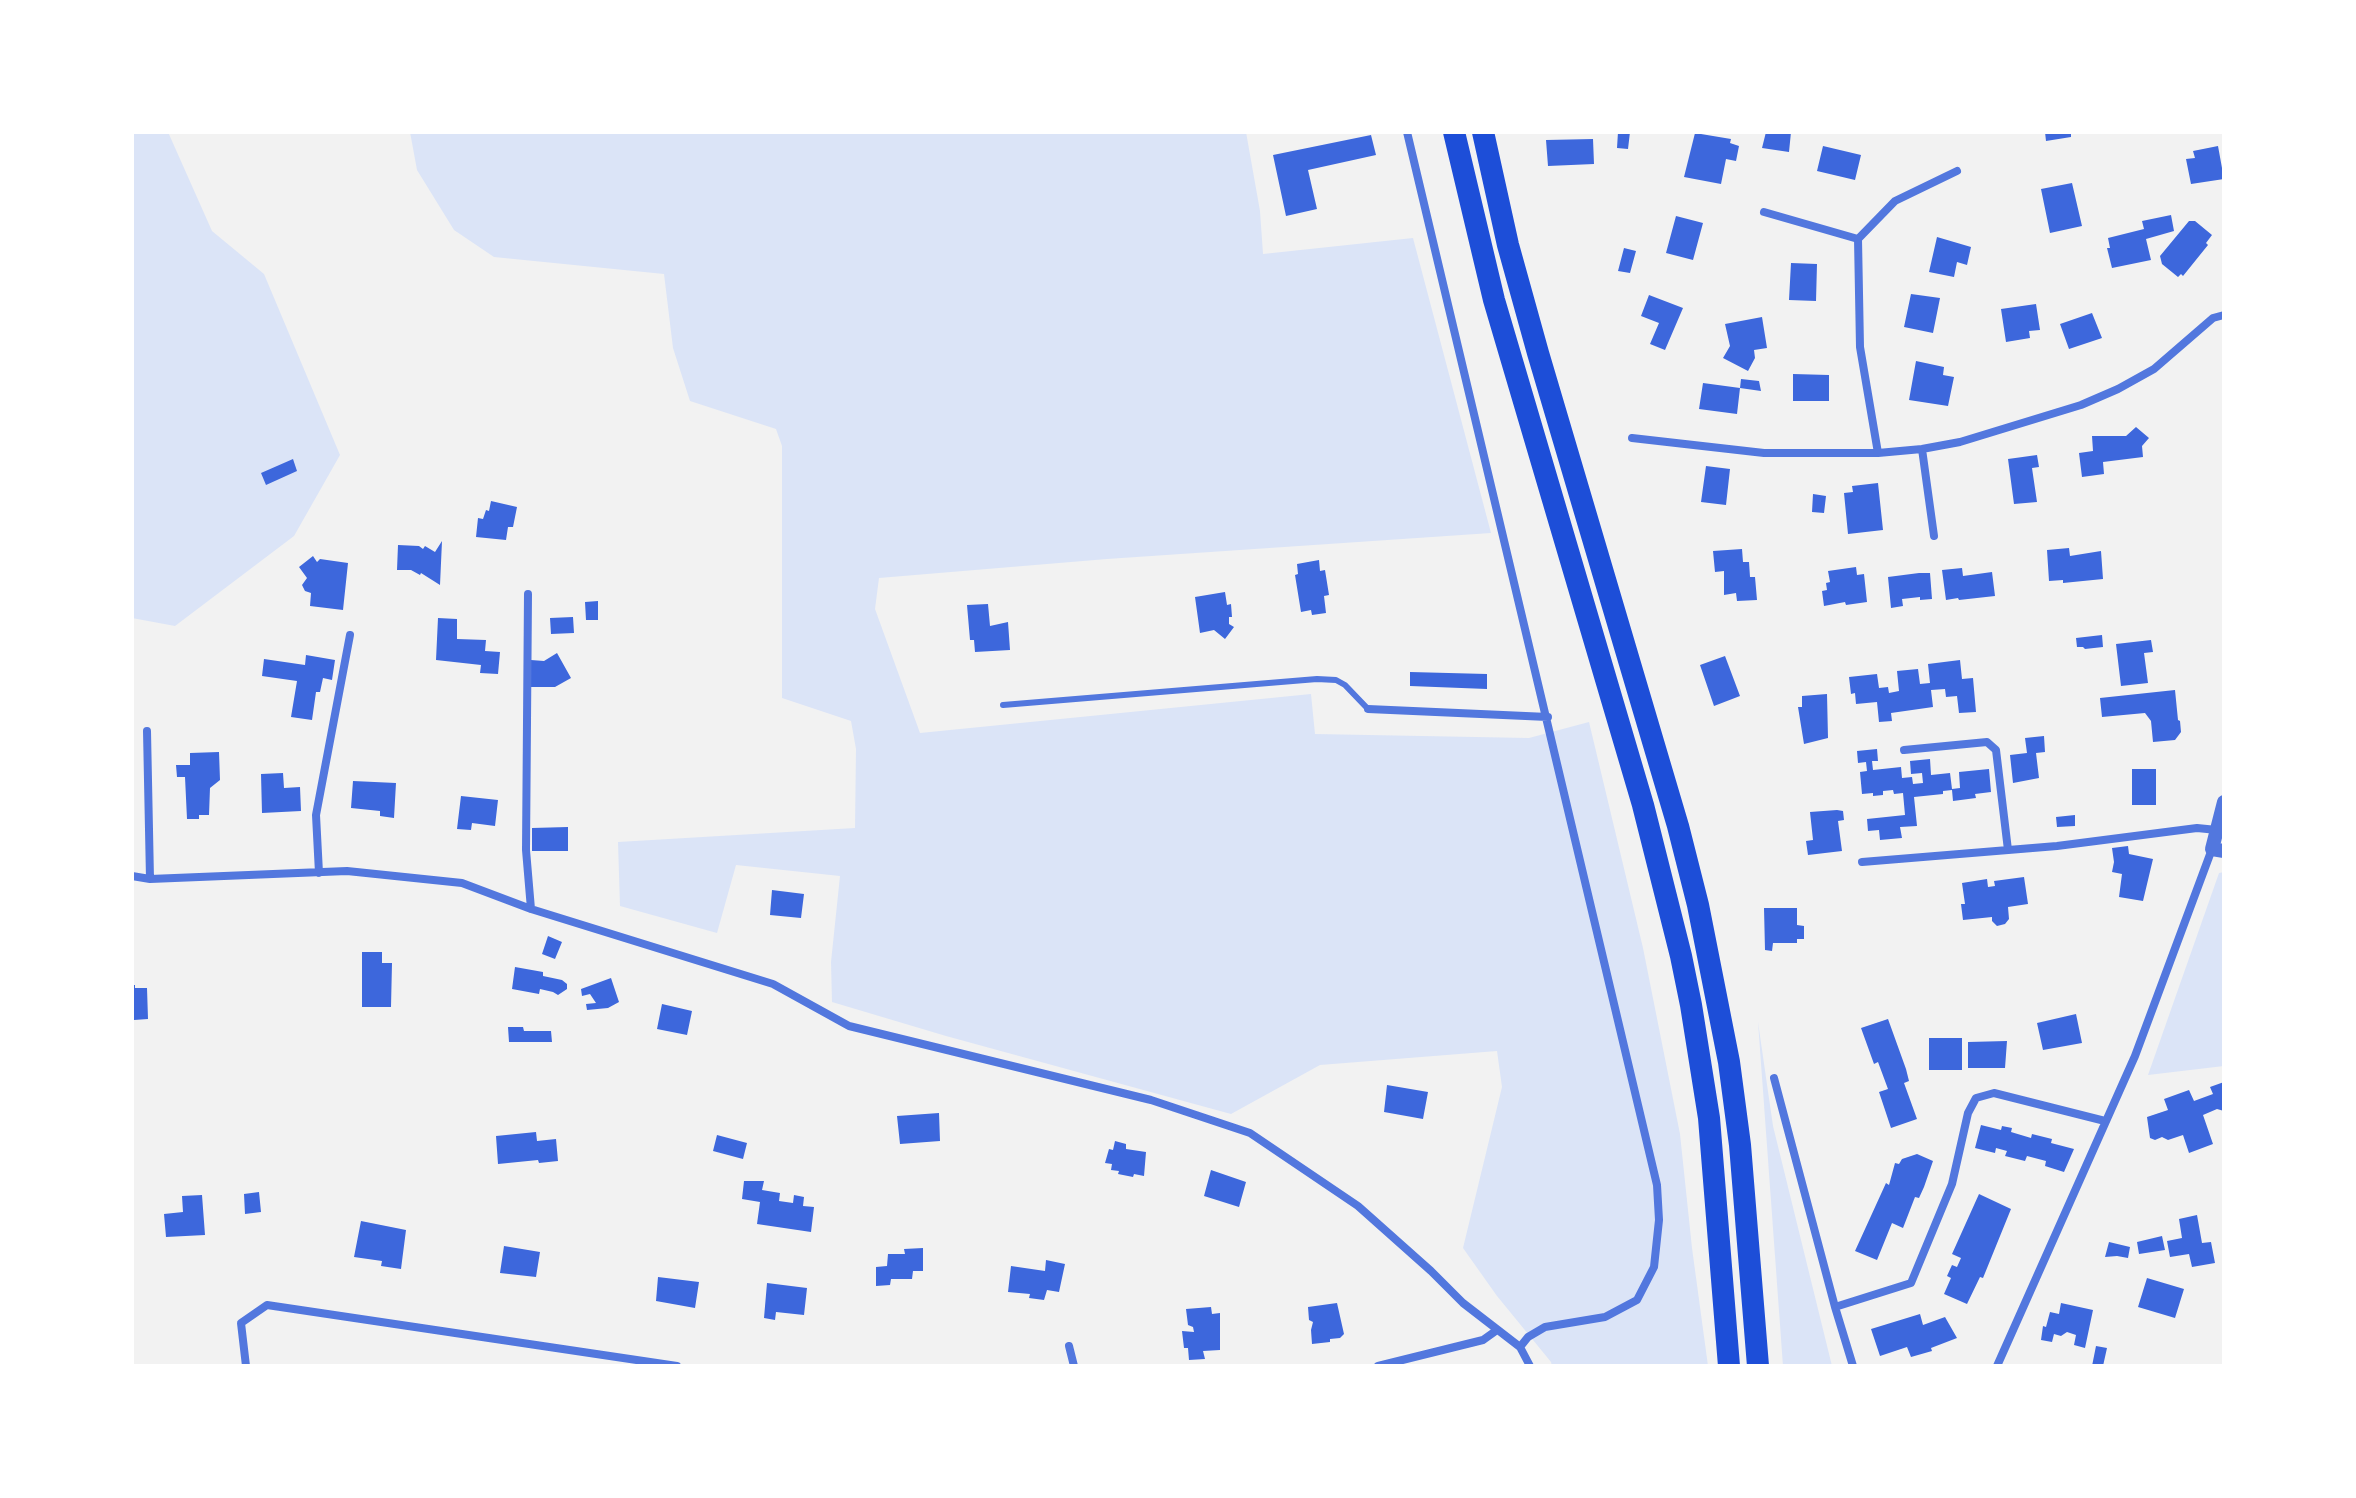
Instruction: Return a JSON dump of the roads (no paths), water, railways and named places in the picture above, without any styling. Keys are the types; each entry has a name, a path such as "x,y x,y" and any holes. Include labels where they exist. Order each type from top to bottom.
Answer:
{"highway":[{"path":"1454,132 1494,300 1643,805 1681,956 1709,1118 1729,1366"},
{"path":"1483,132 1508,245 1534,340 1678,826 1701,918 1731,1076 1740,1145 1758,1366"}],"street":[{"path":"1407,132 1657,1185 1659,1220 1654,1267 1637,1300 1605,1317 1545,1327 1528,1337 1520,1347"},
{"path":"1878,453 1860,347 1858,239 1895,201 1957,171"},
{"path":"1764,212 1858,239"},
{"path":"1632,438 1764,453 1878,453 1960,442 2081,405 2154,369 2213,318 2224,315"},
{"path":"1922,449 1934,536"},
{"path":"528,594 526,850 531,909"},
{"path":"319,873 316,815 350,635"},
{"path":"1368,709 1548,717"},
{"path":"147,731 150,879"},
{"path":"1904,750 1987,742 1996,750 2008,850"},
{"path":"1997,1366 2135,1056 2218,850 2217,830 2224,802"},
{"path":"1862,862 2057,846 2197,828 2217,830"},
{"path":"132,876 150,879 347,871 462,883 531,909 773,984 849,1026 1151,1100 1250,1133 1358,1206 1463,1303 1520,1347 1530,1366"},
{"path":"1774,1078 1853,1366"},
{"path":"1835,1307 1911,1283 1952,1184 1968,1113 1976,1098 1994,1093 2105,1121"},
{"path":"246,1366 241,1323 267,1305 677,1366"},
{"path":"1378,1366 1483,1340 1497,1330"},
{"path":"1069,1346 1074,1366"}],"lane":[{"path":"1003,705 1317,679 1336,680 1345,685 1368,709"}]}
